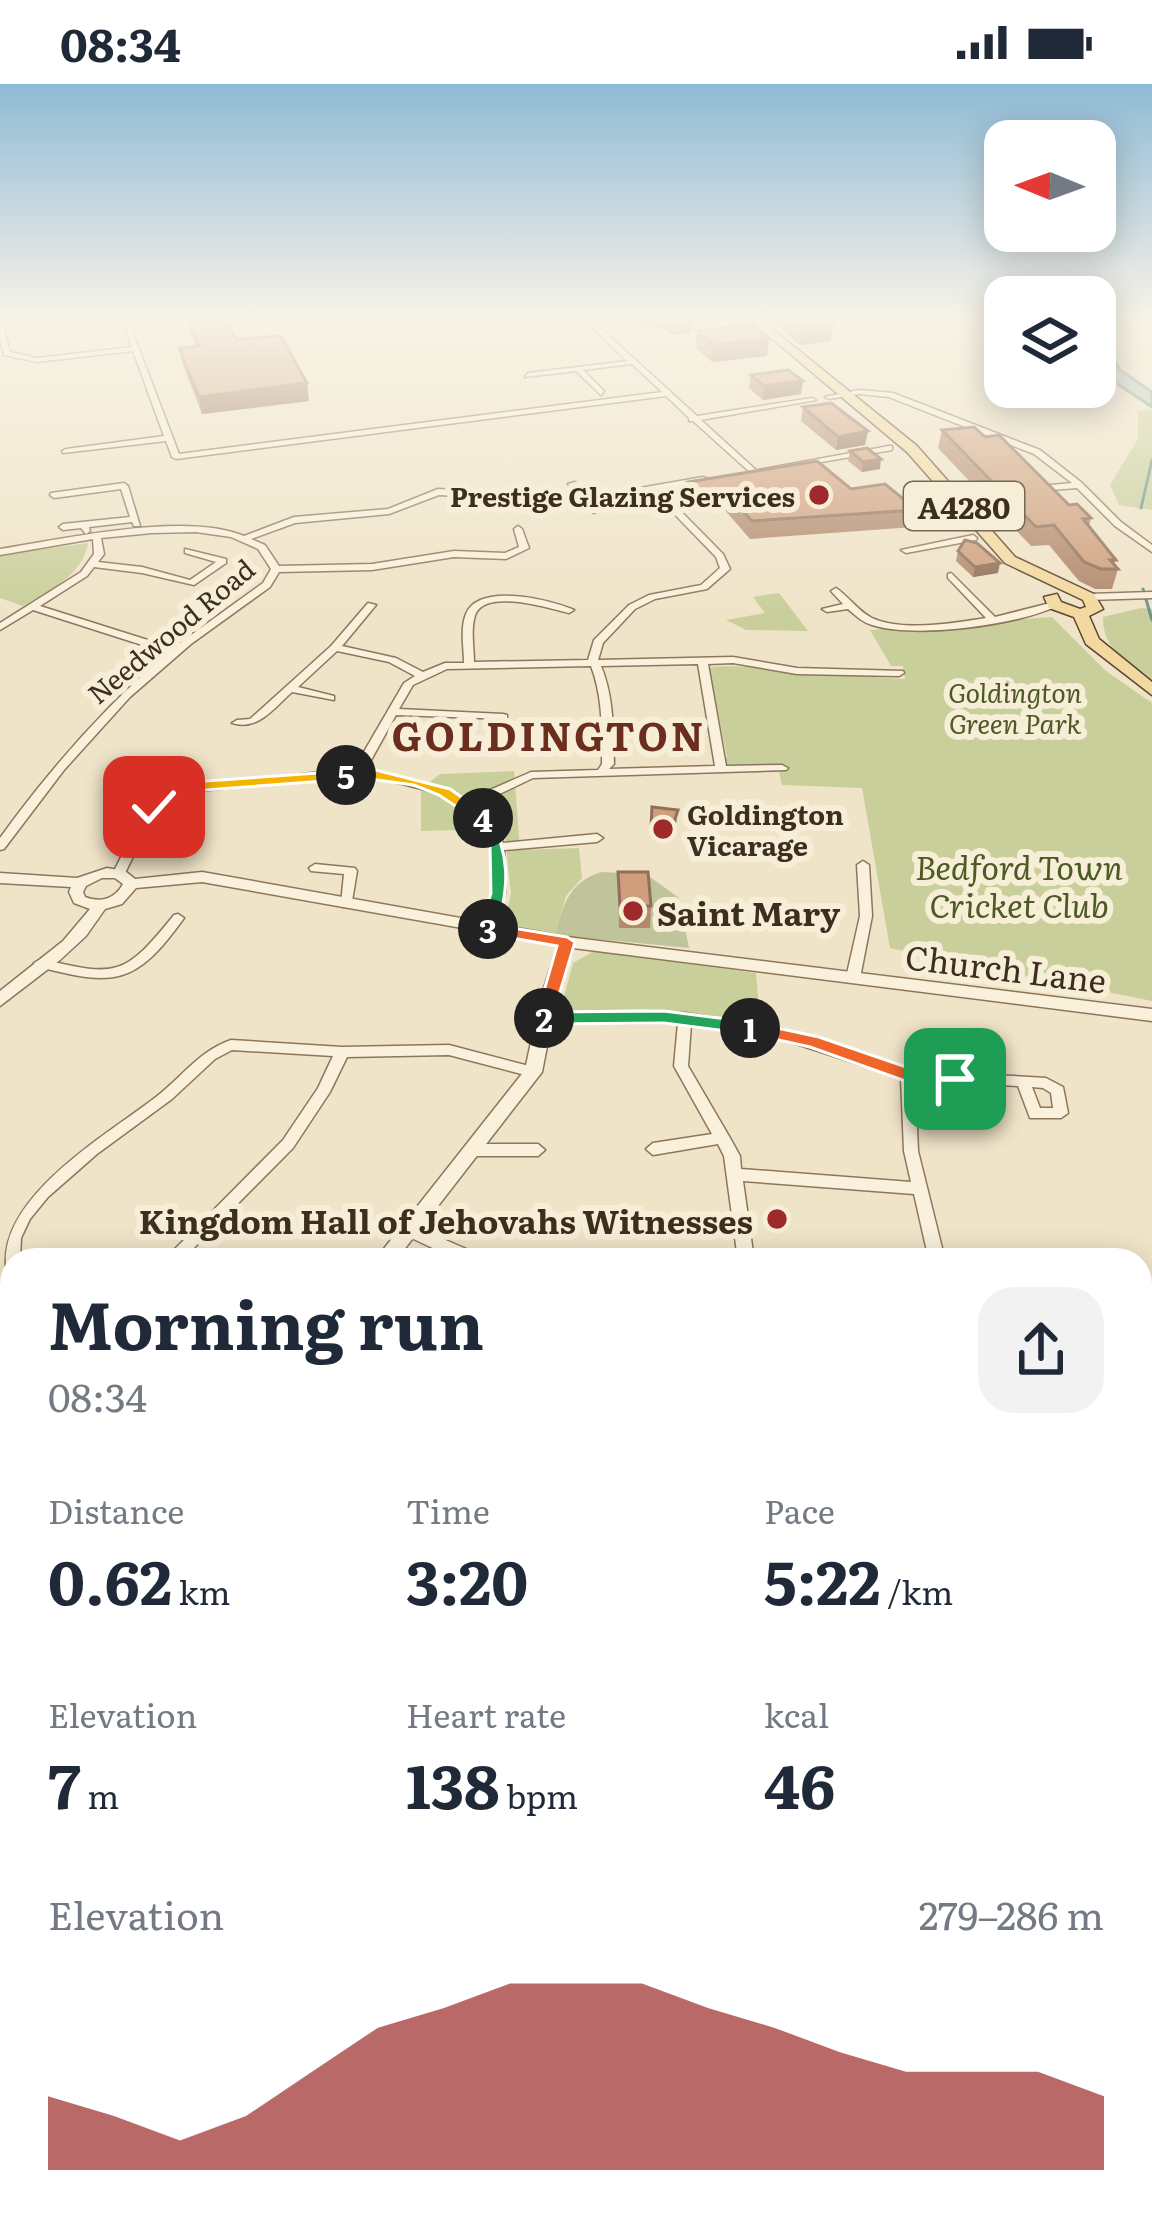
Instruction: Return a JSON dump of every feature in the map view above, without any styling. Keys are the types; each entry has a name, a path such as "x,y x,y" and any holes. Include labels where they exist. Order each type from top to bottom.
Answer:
{"main road":[{"name":"A4280","path":"856,415 973,538 1053,601"},
{"name":"A4280","path":"869,415 932,468 1010,560 1092,601 1092,641 1152,690"},
{"path":"1053,601 1092,601"}],"street":[{"path":"158,415 176,457 506,415"},
{"path":"689,415 753,472"},
{"path":"692,418 714,415"},
{"path":"939,415 1036,452 1152,550 1145,557 1152,562"},
{"path":"66,451 166,438"},
{"path":"732,476 890,448"},
{"path":"586,500 710,479"},
{"path":"54,495 126,483 139,532"},
{"path":"572,484 595,510"},
{"path":"1042,489 1079,485"},
{"path":"603,770 608,764 607,742 600,672 593,660 598,643 632,607 652,597 704,586 725,569 720,556 654,489"},
{"path":"248,537 294,520 389,512 438,492 495,496"},
{"path":"63,526 85,528 135,519"},
{"name":"Needwood Road","path":"0,552 139,532 204,529 248,537 268,550 276,569 257,593 174,652 80,742 0,846"},
{"path":"276,569 373,567 454,554 506,556 524,548 518,529"},
{"path":"906,550 973,538"},
{"path":"0,627 93,565 99,554 97,539"},
{"path":"176,559 199,544"},
{"path":"93,565 142,570 191,583 223,561 188,551"},
{"path":"951,576 990,617"},
{"path":"836,591 868,620 896,627 1024,615 1053,601"},
{"path":"1092,601 1152,597"},
{"path":"469,662 471,614 480,603 512,599 569,610"},
{"path":"237,723 256,725 335,648 347,628 371,605"},
{"path":"826,609 851,606"},
{"path":"33,607 174,652"},
{"path":"335,648 392,660 420,675"},
{"path":"701,660 721,769"},
{"path":"364,771 364,762 409,683 420,675 469,662 701,660 797,671 899,673"},
{"path":"289,688 330,698"},
{"path":"392,712 503,717"},
{"path":"467,805 531,775 782,768"},
{"path":"0,878 80,883 79,900 99,906 115,902 128,893 125,879 147,816 177,790 364,771 418,782 467,805 491,826 498,847 499,893 488,929"},
{"path":"498,847 597,838"},
{"name":"Church Lane","path":"854,978 866,916 863,865"},
{"path":"315,868 351,872 346,904"},
{"name":"Church Lane","path":"80,883 103,873 125,879 202,877 567,942 1152,1015"},
{"path":"0,1000 92,921 99,906"},
{"path":"41,963 97,975 126,971 150,955 178,918"},
{"path":"395,1248 533,1072 567,942"},
{"path":"544,1018 685,1018 782,1034 908,1075 1024,1082"},
{"path":"685,1018 681,1066 723,1138 736,1175 745,1248"},
{"path":"11,1248 11,1240 64,1169 88,1147 158,1104 217,1050 255,1046 342,1052 449,1051 533,1072"},
{"path":"185,1248 285,1154 310,1120 342,1052"},
{"path":"908,1075 910,1151 934,1248"},
{"path":"653,1148 723,1138"},
{"path":"474,1150 538,1150"},
{"path":"736,1175 789,1177 858,1189 918,1188"},
{"path":"409,1230 448,1248"}],"green space":[{"path":"1138,415 1152,415 1152,510 1119,505 1110,485 1138,439"},
{"path":"88,543 79,565 54,588 23,606 0,598 0,555"},
{"path":"779,593 808,631 746,630 726,620 765,613 753,597"},
{"path":"1152,609 1152,682 1118,655 1104,628 1103,617"},
{"path":"1052,617 1106,671 1152,703 1152,1001 890,948 862,788 782,785 779,772 716,773 727,757 709,668 905,679 903,666 891,666 870,630"},
{"path":"514,771 520,850 579,848 582,878 566,896 555,935 503,927 511,894 504,829 421,831 421,789 440,774"},
{"path":"601,872 646,874 679,898 689,948 555,935 574,889"},
{"path":"594,951 756,973 760,1021 645,1009 560,1011 573,963"}],"building":[{"path":"812,415 846,415 868,431 838,437"},
{"path":"974,427 985,437 999,435 1069,505 1077,504 1091,518 1083,519 1118,569 1084,562 1054,525 1036,527 942,430"},
{"path":"867,448 881,459 863,462 850,451"},
{"path":"817,461 851,489 885,484 917,510 752,521 725,492 699,493 688,482"},
{"path":"965,540 977,543 1000,563 975,567 958,551"},
{"path":"652,807 678,810 672,828 651,827"},
{"path":"618,872 648,872 651,906 620,906"}],"waterway":[{"path":"1141,508 1152,460"},
{"path":"1143,589 1152,620"}],"place":[{"name":"Prestige Glazing Services","path":"819,495"},
{"name":"Goldington Vicarage","path":"663,829"},
{"name":"Saint Mary","path":"633,911"},
{"name":"Kingdom Hall of Jehovahs Witnesses","path":"777,1219"}],"district":[{"name":"GOLDINGTON","path":"549,734"}],"route":[{"path":"154,807 177,790 208,784 364,771 418,782 467,805 491,826 498,847 499,893 488,929 567,942 544,1018 664,1017 732,1024 813,1042 908,1075 955,1079"}],"park label":[{"name":"Goldington Green Park","path":"1015,706"},
{"name":"Bedford Town Cricket Club","path":"1019,884"}]}
